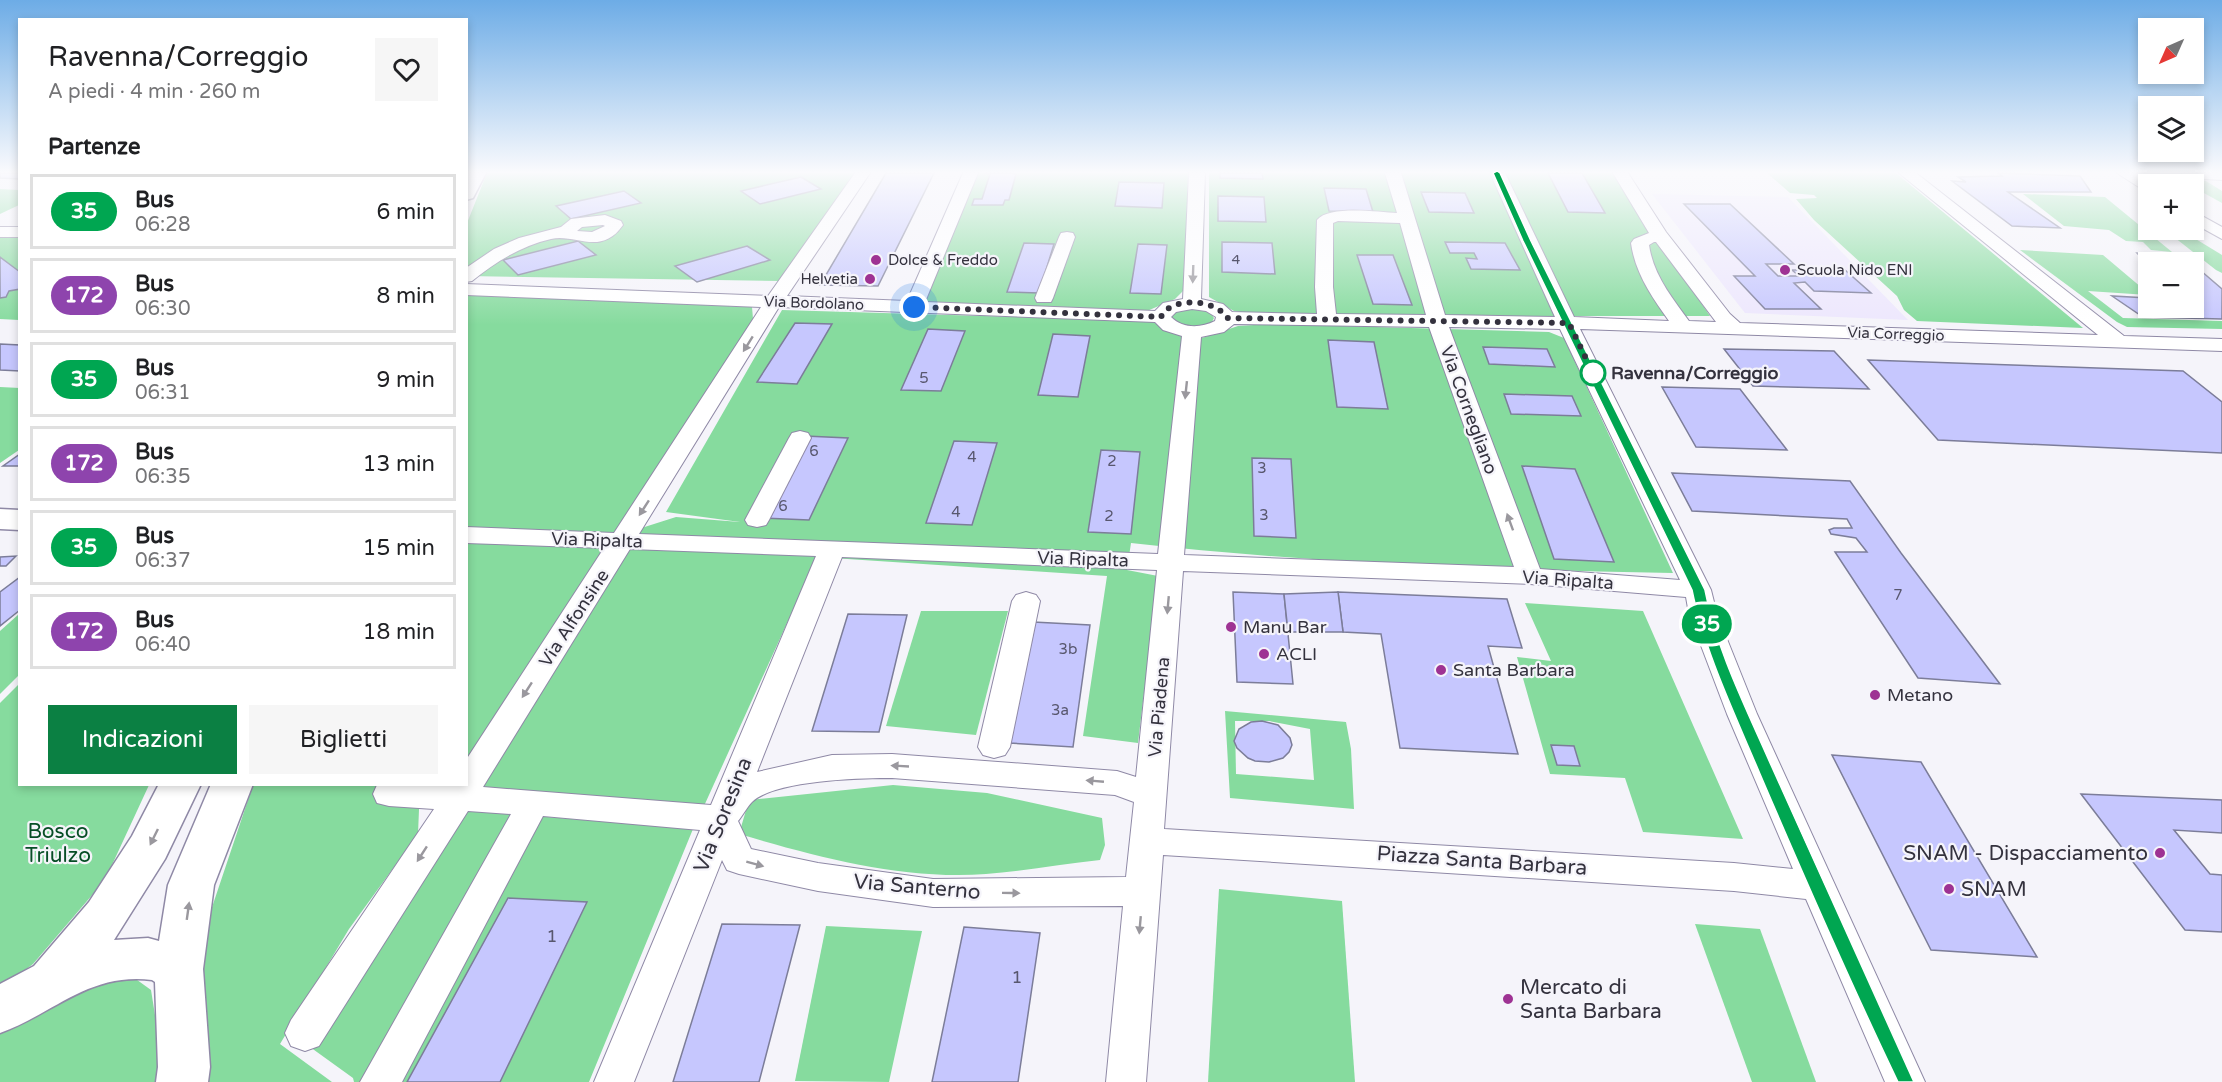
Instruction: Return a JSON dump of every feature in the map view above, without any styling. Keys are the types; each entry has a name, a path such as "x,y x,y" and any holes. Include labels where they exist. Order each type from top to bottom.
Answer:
{"street":[{"name":"Via Alfonsine","path":"468,784 774,301 827,223"},
{"path":"914,307 948,223"},
{"name":"Via Piadena","path":"1126,1082 1192,318 1195,223"},
{"path":"1325,223 1324,287 1327,319"},
{"name":"Via Cornegliano","path":"1408,223 1437,321 1530,576"},
{"path":"1519,223 1698,590 1703,614 1742,714 1816,886 1905,1082"},
{"path":"1651,223 1723,318 1735,328"},
{"path":"1970,223 2117,340"},
{"path":"2205,223 2222,234"},
{"path":"468,276 494,256 518,243 566,231"},
{"path":"0,232 18,232"},
{"path":"1660,236 1648,238 1640,243 1640,255 1660,293 1683,327"},
{"path":"1044,298 1067,237"},
{"name":"Via Bordolano","path":"468,289 1161,317"},
{"path":"1227,318 1215,307 1192,318 1167,325 1161,317 1170,307 1192,318 1217,328 1224,324 1227,318"},
{"path":"1227,318 1569,323"},
{"name":"Via Correggio","path":"1569,323 2222,345"},
{"path":"1774,330 1787,346"},
{"path":"757,520 800,438"},
{"path":"0,502 18,503"},
{"path":"0,519 18,520"},
{"name":"Via Ripalta","path":"468,535 1530,576 1698,590"},
{"name":"Via Soresina","path":"614,1082 832,549"},
{"path":"994,747 1026,601"},
{"path":"389,794 534,803 721,819 742,792 773,779 832,767 892,766 1117,783 1151,795"},
{"path":"51,982 106,916 149,847 179,786"},
{"path":"182,1082 184,1067 179,969 191,885 231,786"},
{"name":"Via Alfonsine","path":"305,1033 467,786"},
{"path":"380,1082 534,803"},
{"name":"Via Santerno","path":"721,819 739,860 819,877 933,893 1143,891"},
{"name":"Piazza Santa Barbara","path":"1147,841 1734,877 1816,886"},
{"path":"0,1011 51,982 98,963 149,959 179,969"}],"shaded area":[{"name":"Scuola Nido ENI","path":"1675,223 1814,223 1908,320 1745,313"}],"green space":[{"path":"468,223 821,223 779,281 468,276"},
{"path":"955,223 1186,223 1184,290 1175,299 1147,311 922,303"},
{"path":"1209,223 1647,223 1710,316 1268,316 1234,311 1209,297"},
{"path":"1818,223 1957,223 2083,328 1917,321 1904,310 1897,296"},
{"path":"2061,223 2137,223 2138,240 2157,240 2172,252 2151,250 2143,242 2126,241 2109,230 2064,226"},
{"path":"0,236 18,236 18,320 0,319"},
{"path":"2178,240 2197,240 2222,255 2222,273 2204,261 2204,252 2193,252"},
{"path":"2020,250 2103,255 2138,285 2138,294 2088,291 2123,318 2222,321 2222,329 2127,327"},
{"path":"468,295 752,307 753,319 716,377 632,531 676,517 740,522 666,512 782,310 1149,321 1199,339 1238,326 1269,324 1549,332 1564,338 1673,573 1402,564 1266,556 1131,543 1127,570 1158,576 1138,743 1083,736 1107,576 817,557 704,806 466,786 468,786"},
{"path":"1189,308 1206,311 1214,318 1212,322 1197,327 1172,320 1171,316 1177,310"},
{"path":"0,387 18,388 18,451 0,463"},
{"path":"1525,603 1643,611 1743,839 1643,832 1625,778 1550,774 1517,657 1551,661"},
{"path":"921,611 1008,611 976,735 886,726"},
{"path":"18,615 18,676 0,694 0,631"},
{"name":"Bosco Triulzo","path":"18,685 18,786 149,786 105,880 33,964 0,989 0,703"},
{"path":"1225,711 1346,722 1351,749 1354,809 1230,798","holes":["1235,721 1269,721 1310,729 1314,780 1236,774"]},
{"path":"893,785 987,793 1102,818 1105,845 1100,860 1000,873 955,875 923,874 861,865 739,834 749,800"},
{"path":"253,786 420,786 418,834 349,929 280,1044 332,1082 196,1082 198,949"},
{"path":"461,810 693,829 589,1082 354,1082 353,1078 310,1047"},
{"path":"1219,889 1342,901 1355,1082 1208,1082"},
{"path":"1695,924 1760,929 1816,1082 1752,1082"},
{"path":"826,926 922,931 889,1082 795,1081"},
{"path":"133,977 151,990 162,1059 157,1082 0,1082 0,1030 92,980"}],"building":[{"path":"856,223 909,223 878,286 820,285"},
{"path":"1703,223 1751,223 1794,264 1766,264 1778,276 1799,276 1792,270 1845,270 1871,293 1814,291 1805,282 1794,283 1821,309 1765,309 1734,276 1755,276"},
{"path":"2009,223 2053,223 2060,228 2012,226"},
{"path":"578,241 596,255 518,275 503,260"},
{"path":"1222,242 1272,243 1275,274 1222,272"},
{"path":"1445,242 1505,243 1520,270 1471,269 1466,258 1477,259 1474,253 1450,253"},
{"path":"1024,243 1054,244 1039,293 1007,292"},
{"path":"1138,244 1167,245 1161,294 1130,293"},
{"path":"747,246 770,260 697,282 675,266"},
{"path":"1357,255 1393,255 1412,305 1373,304"},
{"path":"0,257 18,270 18,289 9,291 6,297 0,298"},
{"path":"2204,273 2222,289 2222,319 2182,318 2204,318"},
{"path":"2112,296 2138,297 2138,314"},
{"path":"795,323 832,324 797,384 757,382"},
{"path":"928,329 965,331 941,391 901,390"},
{"path":"1053,334 1090,336 1078,397 1038,395"},
{"path":"1328,340 1374,342 1388,409 1337,407"},
{"path":"0,344 18,345 18,371 0,370"},
{"path":"1483,347 1547,349 1555,367 1489,364"},
{"path":"1724,349 1834,351 1869,389 1753,386"},
{"path":"1868,360 2183,371 2222,402 2222,453 1938,440"},
{"path":"1662,387 1740,389 1787,450 1696,447"},
{"path":"1504,394 1572,396 1581,416 1511,414"},
{"path":"805,436 848,438 809,520 761,518"},
{"path":"954,441 997,443 972,525 926,523"},
{"path":"1101,450 1140,452 1131,534 1088,532"},
{"path":"18,455 18,466 3,466"},
{"path":"1252,458 1291,459 1296,538 1254,536"},
{"path":"1522,466 1575,469 1614,562 1554,559"},
{"path":"1672,473 1850,481 2000,684 1918,678 1835,552 1867,552 1856,538 1831,534 1829,530 1834,528 1852,528 1847,519 1692,511"},
{"path":"16,556 6,566 0,566 0,557"},
{"path":"18,578 18,612 0,626 0,592"},
{"path":"1233,592 1284,594 1293,684 1237,682"},
{"name":"Santa Barbara","path":"1338,592 1507,599 1522,648 1488,646 1518,754 1400,748 1381,634 1343,632"},
{"path":"1338,592 1343,632 1288,632 1284,594"},
{"path":"848,614 907,615 879,732 812,731"},
{"path":"1033,622 1090,625 1073,747 1009,743"},
{"path":"1262,721 1278,725 1290,738 1292,745 1283,758 1269,762 1255,761 1237,748 1234,741 1239,729 1251,722"},
{"path":"1551,745 1574,746 1580,766 1557,765"},
{"name":"SNAM","path":"1832,755 1921,762 2037,957 1931,950"},
{"name":"SNAM - Dispacciamento","path":"2081,794 2222,800 2222,833 2174,830 2210,874 2222,875 2222,932 2185,930"},
{"path":"508,898 587,902 500,1082 407,1082"},
{"path":"722,924 800,925 759,1082 673,1082"},
{"path":"964,927 1040,933 1018,1082 932,1082"}],"bus line":[{"name":"35","path":"1519,223 1698,590 1703,614 1742,714 1816,886 1905,1082"}],"place":[{"name":"Dolce & Freddo","path":"876,260"},
{"name":"Scuola Nido ENI","path":"1785,270"},
{"name":"Helvetia","path":"870,279"},
{"name":"Ravenna/Correggio","path":"1593,373"},
{"name":"Manu Bar","path":"1231,627"},
{"name":"ACLI","path":"1264,654"},
{"name":"Santa Barbara","path":"1441,670"},
{"name":"Metano","path":"1875,695"},
{"name":"SNAM - Dispacciamento","path":"2160,853"},
{"name":"SNAM","path":"1949,889"},
{"name":"Mercato di Santa Barbara","path":"1508,999"}],"route":[{"path":"914,307 1161,317 1170,307 1192,303 1215,307 1227,318 1569,323 1596,379 1593,373"}]}
